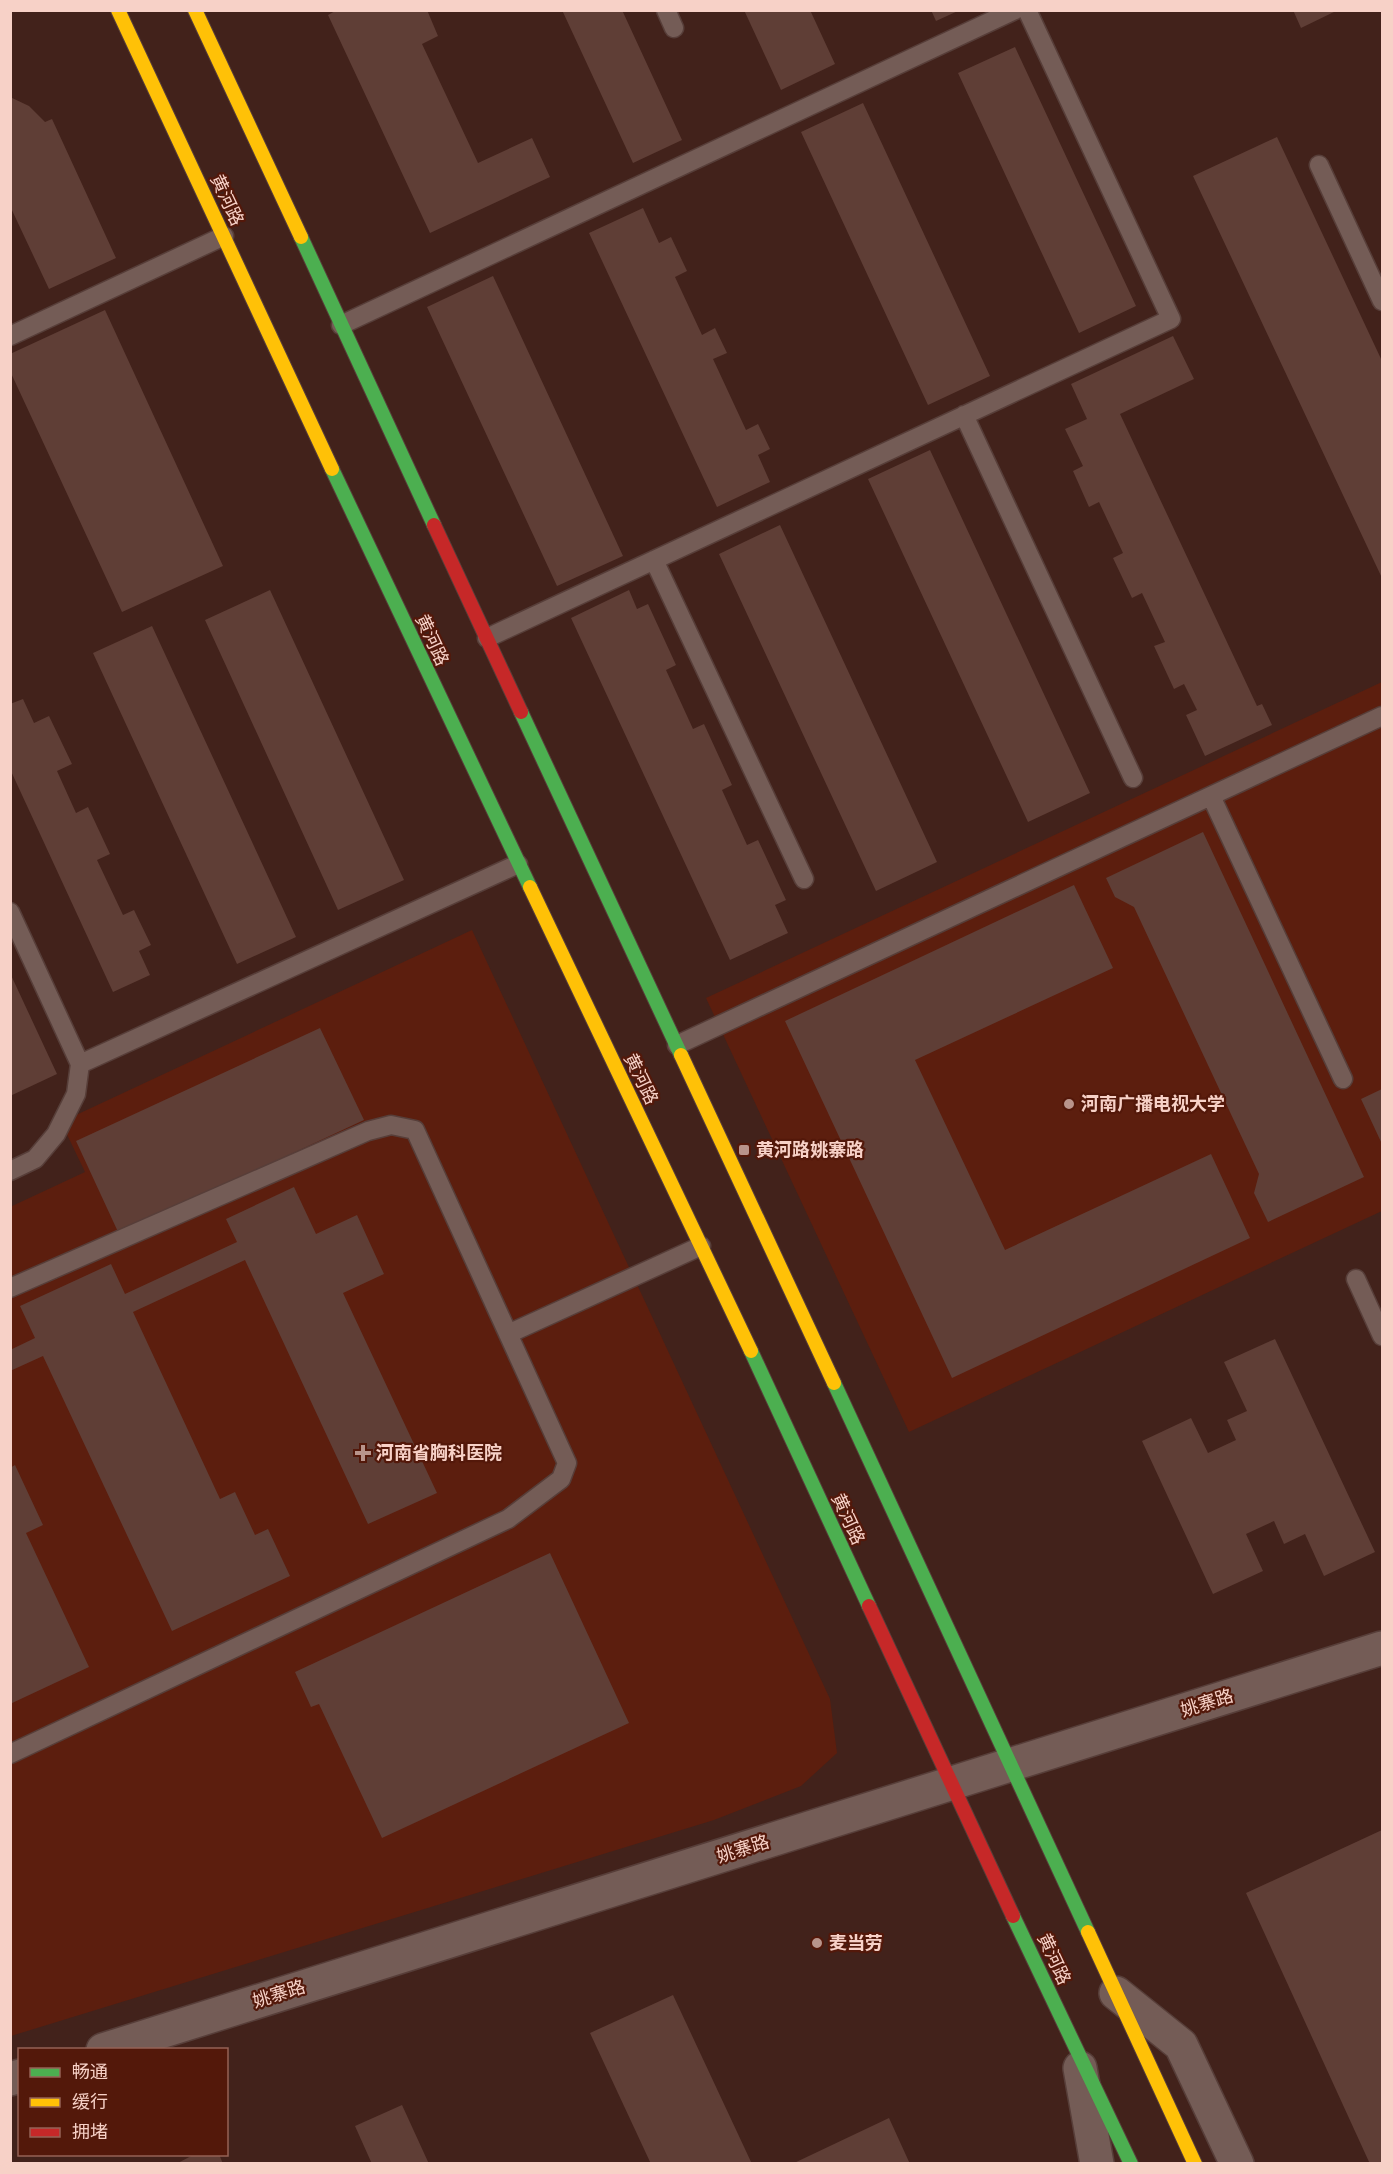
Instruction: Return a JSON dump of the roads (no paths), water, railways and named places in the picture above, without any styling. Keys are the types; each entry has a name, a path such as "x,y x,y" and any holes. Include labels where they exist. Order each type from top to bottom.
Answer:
{"main road":[{"name":"黄河路","path":"118,10 385,584 701,1245 951,1783 1131,2163"},
{"path":"195,10 1195,2163"}],"street":[{"name":"姚寨路","path":"107,2048 1383,1648"},
{"path":"1116,1993 1181,2045 1237,2163"},
{"path":"1076,2048 1098,2163"}],"lane":[{"path":"666,10 674,28"},
{"path":"341,325 1015,10"},
{"path":"487,638 1171,319 1027,10"},
{"path":"1319,165 1383,302"},
{"path":"10,336 224,236"},
{"path":"964,415 1133,778"},
{"path":"654,560 804,879"},
{"path":"677,1045 1383,716"},
{"path":"1211,796 1343,1079"},
{"path":"80,1064 518,864"},
{"path":"10,912 80,1064 76,1094 56,1134 35,1159 10,1171"},
{"path":"10,1288 368,1131 391,1125 415,1130 567,1462 561,1479 508,1519 10,1754"},
{"path":"508,1334 701,1245"},
{"path":"1356,1280 1383,1336"}],"place":[{"name":"河南广播电视大学","path":"1069,1104"},
{"name":"黄河路姚寨路","path":"744,1150"},
{"name":"河南省胸科医院","path":"363,1453"},
{"name":"麦当劳","path":"817,1943"}]}
